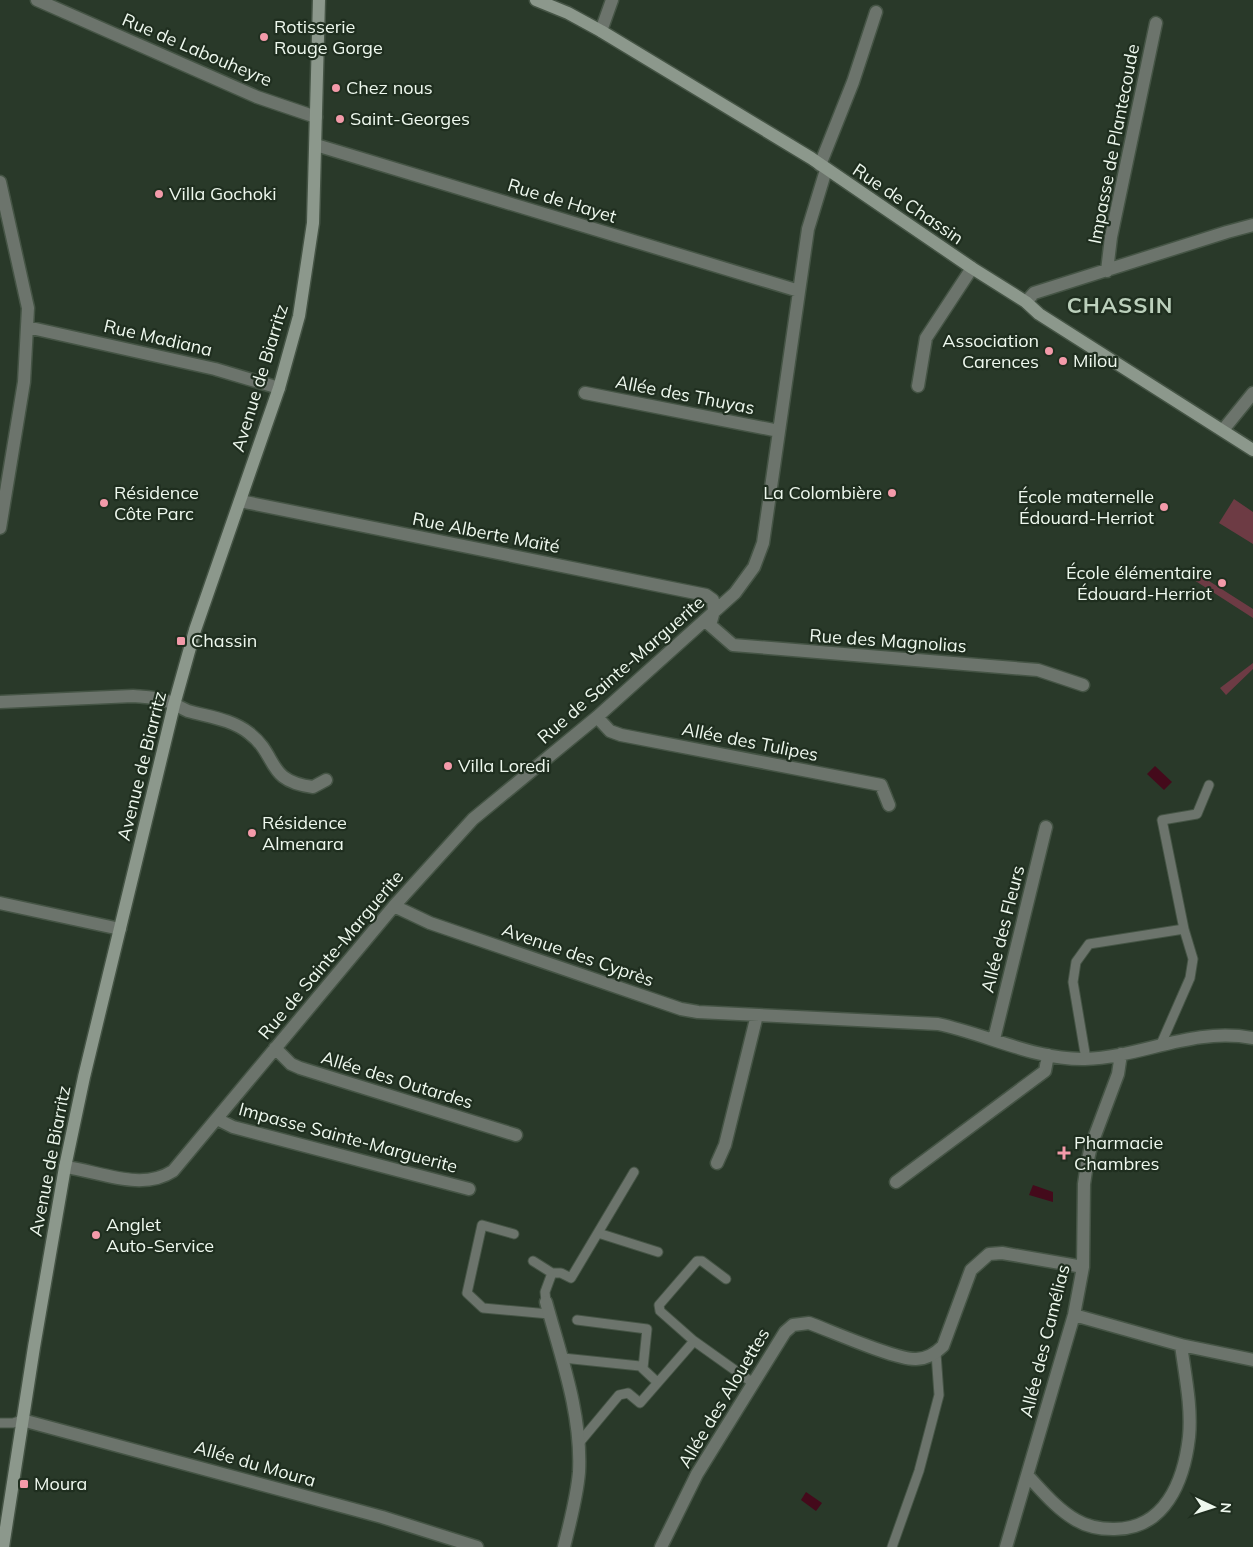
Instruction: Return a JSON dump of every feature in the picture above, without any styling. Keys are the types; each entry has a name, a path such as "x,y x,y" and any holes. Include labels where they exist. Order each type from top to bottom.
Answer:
{"main road":[{"name":"Avenue de Biarritz","path":"3,1547 22,1420 66,1167 84,1076 174,705 195,630 292,347 306,278 313,223 318,0"},
{"name":"Rue de Chassin","path":"536,0 568,13 716,98 1026,302 1039,314 1253,450"}],"street":[{"name":"Rue de Labouheyre","path":"37,0 257,97 316,117"},
{"path":"601,31 612,0"},
{"name":"Rue de Sainte-Marguerite","path":"66,1167 122,1178 145,1180 162,1178 173,1171 394,906 473,819 597,717 735,593 754,567 763,543 808,229 823,168 854,82 876,12"},
{"name":"Impasse de Plantecoude","path":"1107,271 1111,238 1156,23"},
{"name":"Rue de Hayet","path":"316,144 799,291"},
{"path":"0,182 24,282 28,308 24,382 0,528"},
{"path":"1026,302 1034,294 1227,232 1253,226"},
{"path":"918,386 926,338 972,268"},
{"name":"Rue Madiana","path":"27,327 215,369 279,388"},
{"name":"Allée des Thuyas","path":"585,393 778,431"},
{"path":"1223,430 1253,393"},
{"name":"Rue Alberte Maïté","path":"240,501 706,595 713,600 714,611"},
{"name":"Rue des Magnolias","path":"714,611 710,625 733,645 1038,670 1083,685"},
{"path":"0,702 133,696 154,698 231,722 250,734 264,749 274,768 285,780 313,787 326,780"},
{"name":"Allée des Tulipes","path":"597,717 610,731 621,735 881,785 890,805"},
{"name":"Allée des Fleurs","path":"994,1039 1046,827"},
{"path":"0,903 120,929"},
{"name":"Avenue des Cyprès","path":"394,906 430,923 681,1008 698,1012 938,1024 1048,1055 1086,1059 1121,1054 1161,1044 1209,1036 1253,1038"},
{"path":"717,1163 725,1146 757,1014"},
{"name":"Allée des Outardes","path":"275,1048 291,1064 300,1068 516,1135"},
{"name":"Allée des Camélias","path":"1006,1547 1074,1315 1083,1267 1084,1184 1087,1164 1091,1146 1118,1074 1121,1054"},
{"path":"896,1182 1044,1071 1048,1055"},
{"name":"Impasse Sainte-Marguerite","path":"217,1119 233,1127 469,1189"},
{"path":"936,1353 948,1337 971,1270 989,1254 1002,1253 1083,1267"},
{"path":"547,1308 563,1358 579,1443 576,1495 564,1547"},
{"path":"1074,1315 1181,1345 1253,1360"},
{"name":"Allée des Alouettes","path":"661,1547 697,1474 785,1332 793,1325 809,1323 904,1358 925,1358 936,1353"},
{"path":"1028,1476 1057,1507 1078,1521 1101,1529 1122,1529 1148,1522 1168,1501 1183,1471 1189,1435 1187,1384 1181,1345"},
{"name":"Allée du Moura","path":"22,1420 382,1517 477,1547"}],"lane":[{"path":"1161,1044 1190,978 1193,959 1184,929 1162,820 1197,814 1209,785"},
{"path":"1086,1059 1073,982 1076,962 1088,944 1184,929"},
{"path":"533,1260 552,1273 561,1273 571,1278 634,1172"},
{"path":"514,1234 482,1225 467,1293 483,1308 547,1308 545,1292 552,1273"},
{"path":"598,1233 658,1252"},
{"path":"726,1280 702,1261 697,1261 659,1305 660,1311 694,1341 753,1383"},
{"path":"576,1320 647,1329 643,1368"},
{"path":"579,1443 619,1395 628,1393 640,1403 656,1382 694,1341"},
{"path":"892,1547 919,1470 938,1395 936,1353"},
{"path":"563,1358 640,1366 656,1382"},
{"path":"0,1423 13,1423 22,1420"}],"shaded area":[{"path":"1234,499 1253,512 1253,544 1219,523"},
{"path":"1198,574 1253,609 1253,618 1194,580"},
{"path":"1253,663 1253,669 1226,695 1220,688"},
{"path":"1155,766 1172,782 1164,790 1147,774"},
{"path":"1033,1185 1053,1192 1053,1202 1029,1195"},
{"path":"806,1492 822,1503 816,1511 801,1500"}],"place":[{"name":"Rotisserie Rouge Gorge","path":"264,37"},
{"name":"Chez nous","path":"336,88"},
{"name":"Saint-Georges","path":"340,119"},
{"name":"Villa Gochoki","path":"159,194"},
{"name":"Association Carences","path":"1049,351"},
{"name":"Milou","path":"1063,361"},
{"name":"La Colombière","path":"892,493"},
{"name":"Résidence Côte Parc","path":"104,503"},
{"name":"École maternelle Édouard-Herriot","path":"1164,507"},
{"name":"École élémentaire Édouard-Herriot","path":"1222,583"},
{"name":"Chassin","path":"181,641"},
{"name":"Villa Loredi","path":"448,766"},
{"name":"Résidence Almenara","path":"252,833"},
{"name":"Pharmacie Chambres","path":"1064,1153"},
{"name":"Anglet Auto-Service","path":"96,1235"},
{"name":"Moura","path":"24,1484"}],"district":[{"name":"CHASSIN","path":"1120,305"}]}
